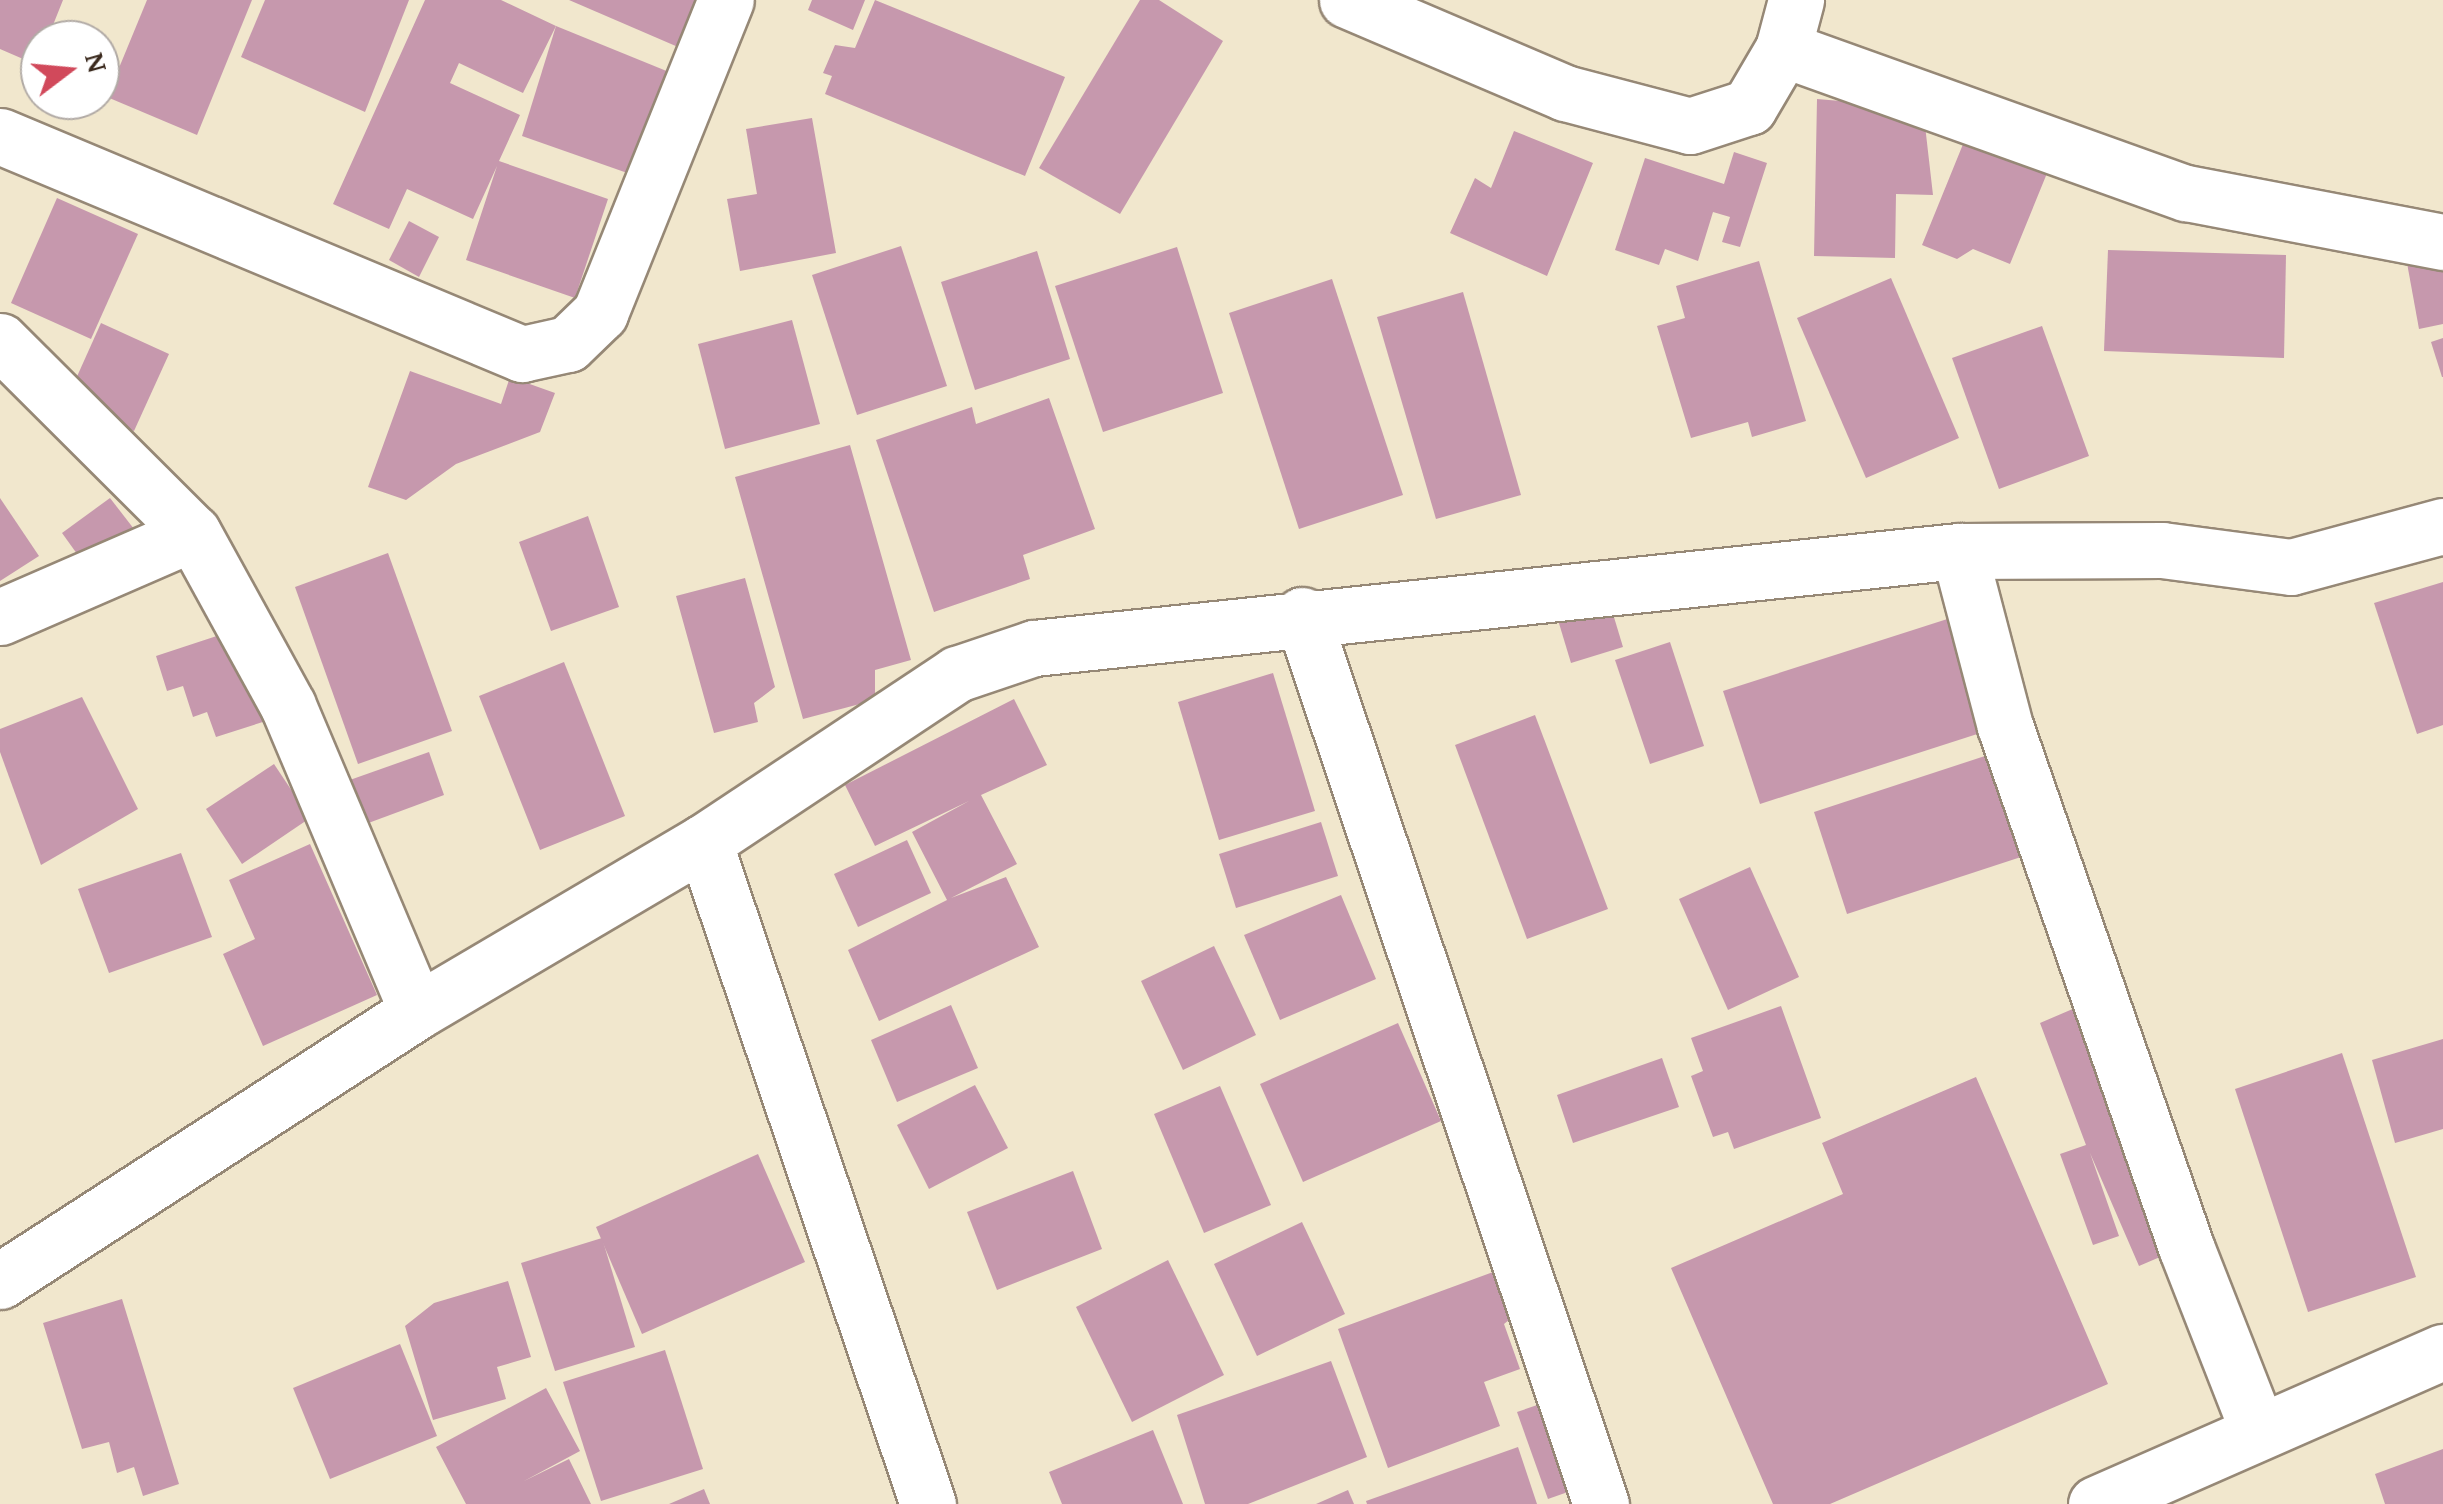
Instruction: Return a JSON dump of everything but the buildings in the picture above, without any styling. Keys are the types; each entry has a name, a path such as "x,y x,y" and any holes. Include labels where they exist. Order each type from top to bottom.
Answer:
{"street":[{"path":"0,136 522,354 568,344 600,313 726,0"},
{"path":"1347,0 1565,93 1690,126 1749,106 1789,24 2186,193 2443,242"},
{"path":"0,341 193,533 288,706 417,1012"},
{"path":"0,1281 417,1012 704,842 957,674 1034,648 1302,615 1959,551 2162,550 2291,567 2443,526"},
{"path":"0,617 193,533"},
{"path":"1959,551 2005,726 2186,1247 2258,1431"},
{"path":"1302,615 1601,1504"},
{"path":"704,842 928,1504"},
{"path":"2096,1504 2443,1352"}]}
